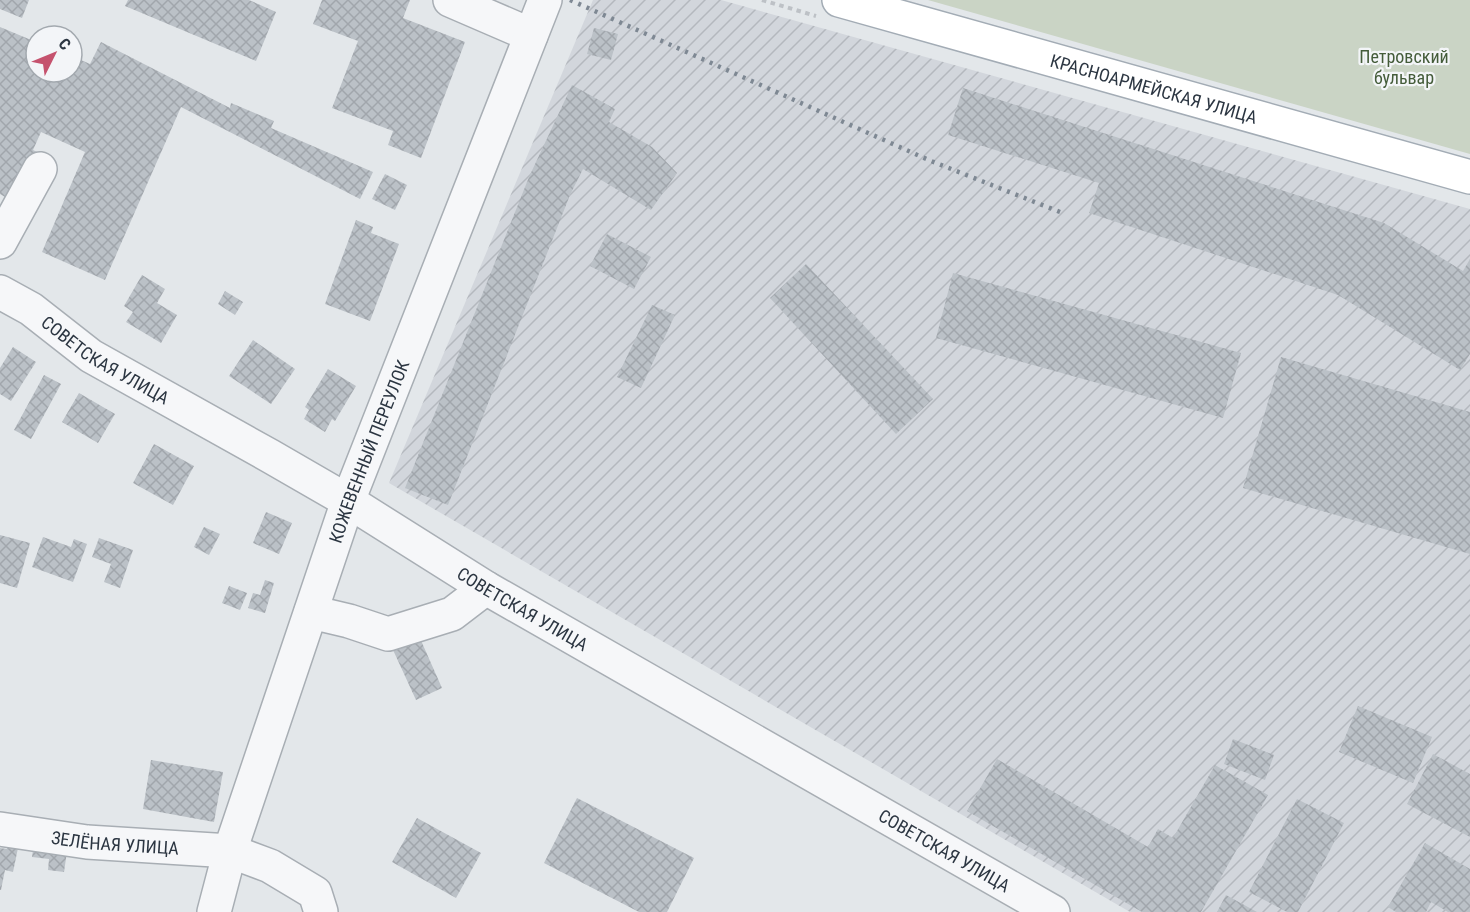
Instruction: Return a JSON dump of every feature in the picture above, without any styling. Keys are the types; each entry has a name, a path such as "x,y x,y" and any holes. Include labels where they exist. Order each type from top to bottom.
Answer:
{"main road":[{"name":"КРАСНОАРМЕЙСКАЯ УЛИЦА","path":"839,0 1470,177"}],"street":[{"path":"450,0 531,35"},
{"name":"КОЖЕВЕННЫЙ ПЕРЕУЛОК","path":"214,912 231,851 348,501 545,0"},
{"path":"5,222 40,169"},
{"name":"СОВЕТСКАЯ УЛИЦА","path":"0,292 31,309 91,356 348,501 486,588 1035,908"},
{"path":"311,612 388,634 452,614 486,588"},
{"name":"ЗЕЛЁНАЯ УЛИЦА","path":"0,829 87,842 231,851 270,866 315,893 321,912"}],"shaded area":[{"path":"593,0 721,0 1470,209 1470,912 1130,912 389,483"}],"green space":[{"name":"Петровский бульвар","path":"928,0 1470,0 1470,154"}],"building":[{"path":"0,0 29,0 22,18 0,9"},
{"path":"128,0 249,0 276,12 256,61 125,6"},
{"path":"322,0 410,0 403,18 465,42 421,158 388,145 393,131 332,108 358,41 313,24"},
{"path":"0,27 24,37 24,84 84,84 84,61 90,64 101,42 230,108 231,103 274,121 271,128 373,172 360,199 181,107 105,280 42,252 85,152 41,132 33,150 37,152 22,177 18,173 5,197 0,194"},
{"path":"594,28 618,34 611,60 587,54"},
{"path":"572,85 615,109 609,122 652,147 677,173 651,210 583,169 570,195 448,505 405,488 529,177"},
{"path":"963,88 1384,223 1463,271 1470,259 1470,354 1460,370 1338,295 1089,213 1099,183 948,135"},
{"path":"385,174 407,185 395,210 372,199"},
{"path":"356,220 373,227 371,233 399,244 370,321 325,304"},
{"path":"607,234 651,257 634,289 590,266"},
{"path":"806,264 933,399 896,434 770,298"},
{"path":"953,273 1241,353 1223,418 936,338"},
{"path":"142,275 165,289 157,303 177,315 161,343 126,322 133,312 124,306"},
{"path":"225,291 243,302 235,315 218,304"},
{"path":"652,305 675,315 641,388 617,377"},
{"path":"253,340 295,369 271,404 229,376"},
{"path":"13,347 36,362 11,401 0,394 0,368"},
{"path":"1281,357 1470,412 1470,554 1243,488"},
{"path":"328,369 356,386 335,421 332,419 325,432 304,419 309,410 305,407"},
{"path":"44,375 61,384 31,439 14,430"},
{"path":"79,393 115,414 98,443 62,422"},
{"path":"154,444 194,466 173,505 133,483"},
{"path":"266,512 292,523 279,554 253,543"},
{"path":"204,527 220,534 209,555 194,547"},
{"path":"0,535 30,543 17,588 0,583"},
{"path":"43,537 71,547 74,539 87,544 73,582 32,567"},
{"path":"99,538 133,550 120,588 104,582 111,564 92,557"},
{"path":"265,580 274,583 265,613 248,608 253,593 260,595"},
{"path":"229,586 247,593 240,610 222,603"},
{"path":"415,627 442,688 416,700 388,639"},
{"path":"1358,706 1432,737 1413,783 1339,752"},
{"path":"1233,739 1274,755 1265,780 1224,764"},
{"path":"1433,754 1470,774 1470,837 1407,804"},
{"path":"997,759 1148,847 1158,829 1173,838 1215,765 1268,795 1201,912 1142,912 967,811"},
{"path":"151,760 223,772 214,822 143,809"},
{"path":"577,798 694,858 667,912 639,912 544,863"},
{"path":"1297,799 1344,823 1298,912 1287,912 1249,892"},
{"path":"417,818 481,853 456,898 392,862"},
{"path":"34,843 68,845 64,872 48,870 49,859 32,857"},
{"path":"1425,843 1470,869 1470,912 1448,912 1431,902 1426,912 1396,912 1388,907"},
{"path":"8,846 18,848 13,872 5,870 0,890 0,848 7,849"},
{"path":"1226,895 1257,912 1217,912"}],"railway":[{"path":"570,0 931,161 1065,214"}]}
